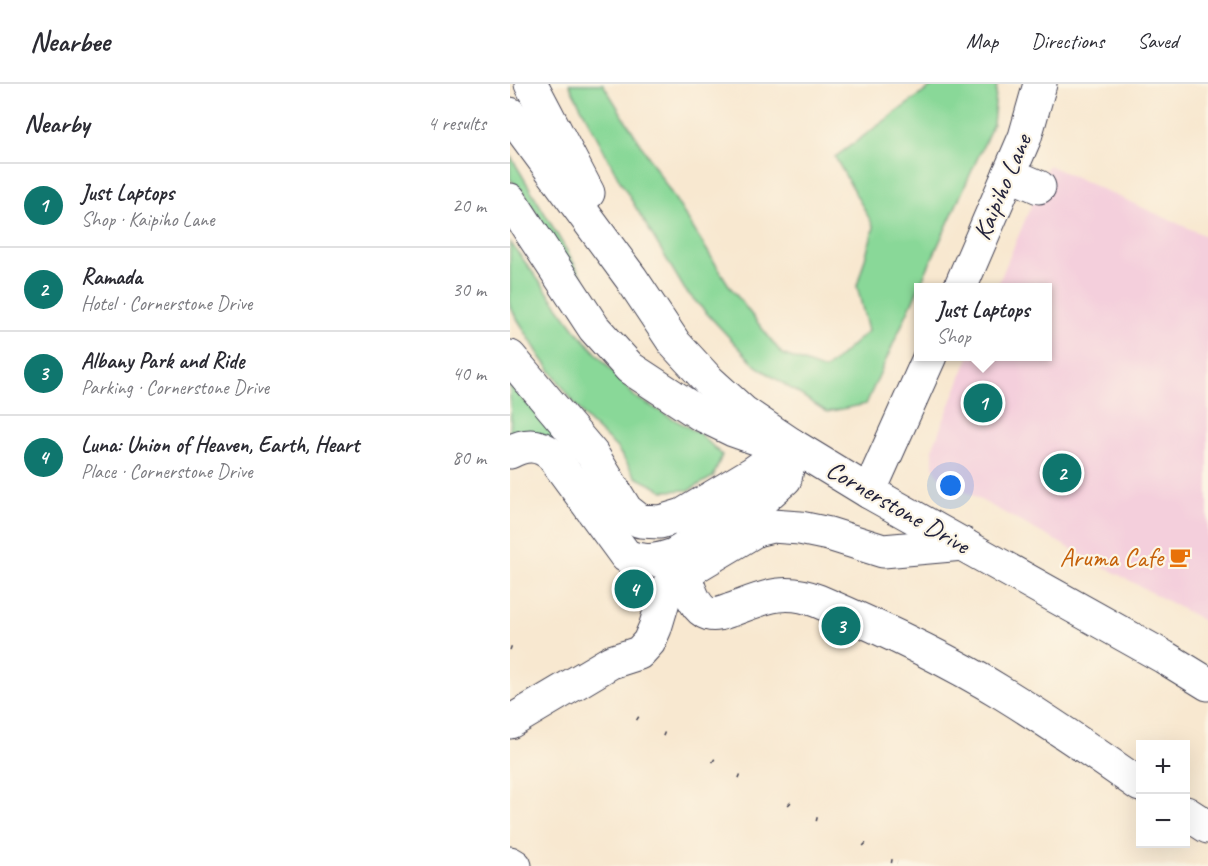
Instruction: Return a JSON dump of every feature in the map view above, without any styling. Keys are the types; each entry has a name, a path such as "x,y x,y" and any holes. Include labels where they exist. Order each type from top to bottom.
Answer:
{"street":[{"name":"Cornerstone Drive","path":"531,84 631,278"},
{"name":"Kaipiho Lane","path":"962,283 1027,131 1040,84"},
{"name":"Cornerstone Drive","path":"510,114 631,278 675,344 709,381 743,412 792,446 869,492 1164,657 1208,684"},
{"path":"1009,174 1039,187"},
{"path":"510,200 522,214 594,328 630,368 700,414 733,430 764,441 792,446"},
{"path":"510,357 592,454 626,510 640,521 660,522 683,515 753,473 792,446"},
{"path":"869,492 928,361"},
{"path":"510,452 527,445 545,449 552,455 627,556 644,561 674,555 758,503 785,479 792,446"},
{"path":"510,722 611,662 639,652 649,642 667,588 674,580 756,530 772,526 800,528 883,550 963,544"},
{"path":"684,573 692,596 699,607 709,614 720,614 785,593 804,595 844,612 925,651 1002,693 1136,782"},
{"path":"1190,816 1208,827"},
{"path":"510,863 515,866"}],"shaded area":[{"path":"1048,165 1208,237 1208,623 940,478 933,466 933,447 967,361 1052,361 1052,283 999,283"}],"green space":[{"path":"569,84 603,84 730,287 782,354 825,370 868,331 857,286 874,227 835,157 935,84 997,84 993,124 921,283 914,283 914,298 866,404 827,412 756,366 685,290 620,181"},
{"path":"510,155 583,278 574,278 525,194 510,179"},
{"path":"510,242 575,329 635,397 700,434 722,455 713,477 689,490 664,491 636,477 616,447 586,419 540,356 510,307"},
{"path":"510,385 563,442 510,434"}],"place":[{"name":"Just Laptops","path":"983,403"},
{"name":"Ramada","path":"1062,473"},
{"name":"Aruma Cafe","path":"1180,557"},
{"name":"Luna: Union of Heaven, Earth, Heart","path":"634,589"},
{"name":"Albany Park and Ride","path":"841,626"}]}
